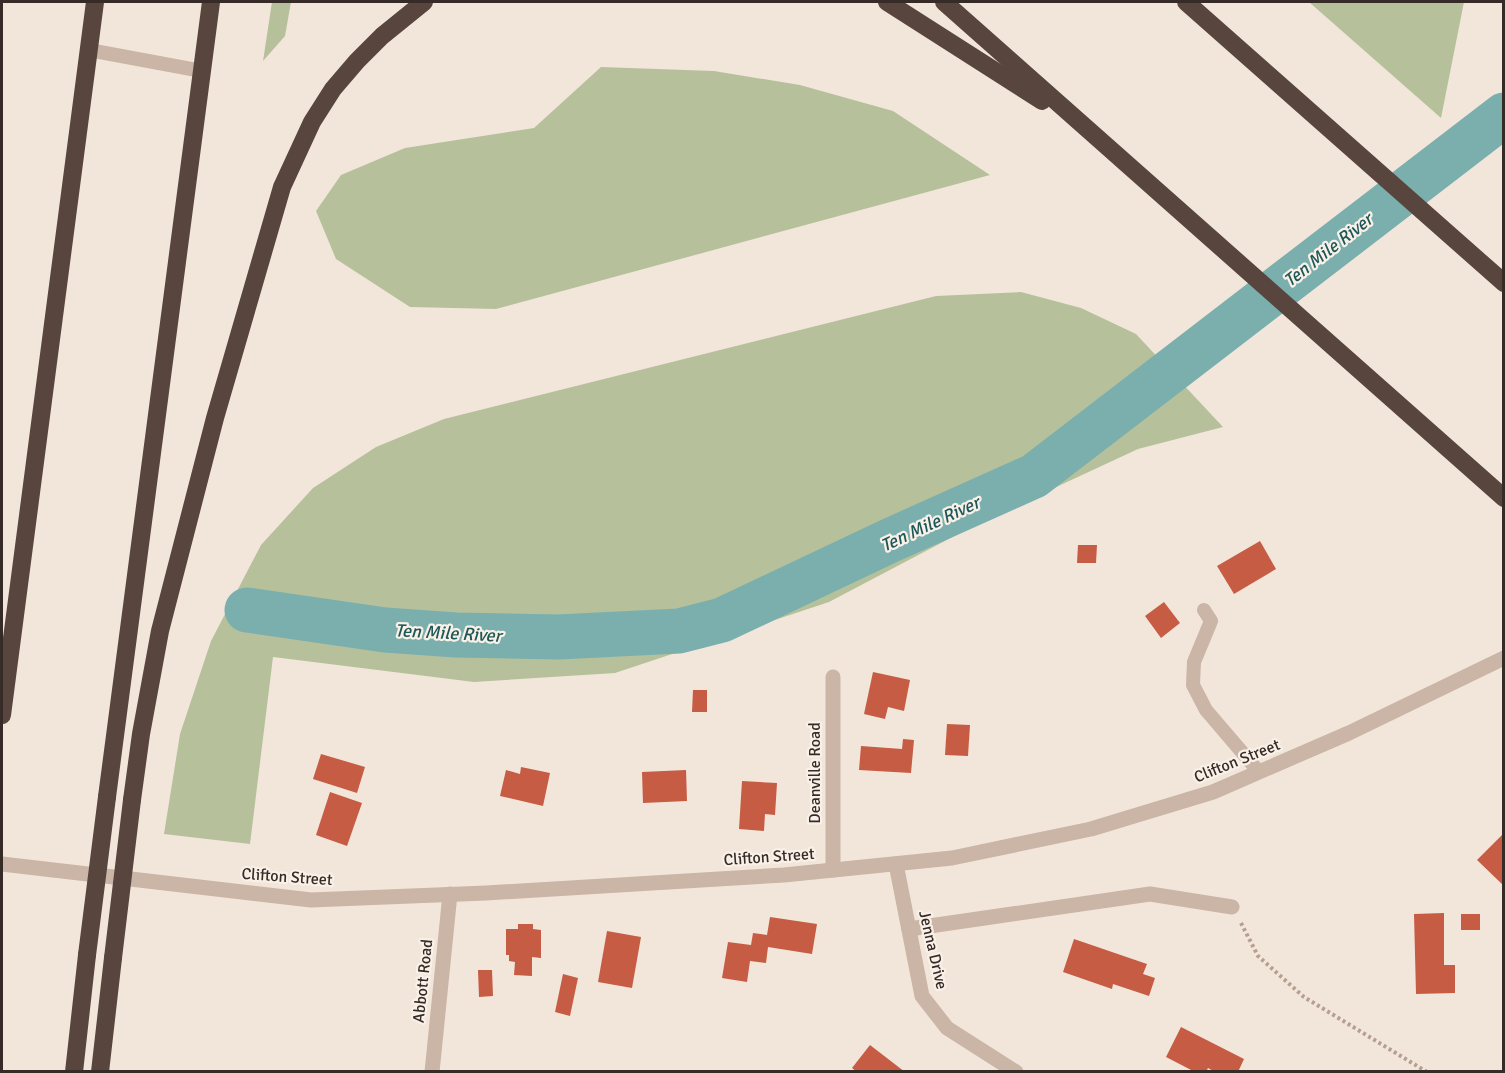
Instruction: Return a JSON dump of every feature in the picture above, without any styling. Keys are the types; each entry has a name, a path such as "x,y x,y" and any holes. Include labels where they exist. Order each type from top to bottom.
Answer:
{"highway":[{"path":"2,715 95,2"},
{"path":"74,1071 107,797 211,2"},
{"path":"100,1071 132,800 160,632 215,418 282,187 312,122 333,89 382,36 424,2"},
{"path":"887,2 1092,133"},
{"path":"944,2 1503,498"},
{"path":"1186,2 1503,283"}],"street":[{"name":"Clifton Street","path":"2,864 311,900 772,876 952,858 1091,829 1213,792 1349,734 1503,658"},
{"name":"Deanville Road","path":"833,677 833,870"},
{"name":"Jenna Drive","path":"896,864 922,996 947,1028 1017,1071"},
{"name":"Abbott Road","path":"432,1071 450,894"},
{"path":"909,929 1150,894 1232,908"}],"lane":[{"path":"89,50 202,71"},
{"path":"1204,610 1211,621 1194,662 1193,686 1206,710 1259,772"}],"path":[{"path":"1232,908 1258,956 1304,997 1427,1071"}],"green space":[{"path":"272,2 291,2 285,36 263,61"},
{"path":"1309,2 1464,2 1441,118"},
{"path":"601,67 714,71 800,85 893,111 990,175 496,309 410,307 336,259 316,211 341,175 405,148 534,128"},
{"path":"1021,292 1081,308 1136,334 1223,427 1138,449 981,522 829,602 615,673 474,682 273,657 250,844 164,834 180,734 211,641 261,545 313,488 376,447 444,419 936,296"}],"building":[{"path":"1260,541 1276,569 1234,594 1217,566"},
{"path":"1078,545 1097,545 1096,563 1077,563"},
{"path":"1164,602 1180,623 1161,638 1145,616"},
{"path":"873,672 910,680 904,711 888,707 885,719 864,714"},
{"path":"693,690 707,690 707,712 692,712"},
{"path":"947,724 970,725 968,756 945,755"},
{"path":"903,739 914,740 911,773 859,770 861,746 902,749"},
{"path":"321,754 365,767 357,793 313,779"},
{"path":"521,767 550,773 543,806 500,796 506,770 520,774"},
{"path":"686,770 687,801 643,803 642,772"},
{"path":"742,781 777,783 775,815 765,814 764,831 739,829"},
{"path":"330,792 362,803 347,846 316,835"},
{"path":"1504,833 1504,886 1477,860"},
{"path":"1444,913 1444,965 1455,965 1455,993 1416,994 1414,914"},
{"path":"1461,914 1480,914 1480,930 1461,930"},
{"path":"770,917 817,924 812,954 768,947 766,963 750,961 747,982 722,978 728,942 751,945 753,933 767,935"},
{"path":"518,924 533,924 533,929 541,930 541,958 532,957 532,976 514,975 515,962 509,961 509,955 506,955 506,929 518,929"},
{"path":"607,931 641,937 632,988 598,982"},
{"path":"1074,939 1147,964 1143,974 1155,978 1149,996 1113,984 1112,989 1063,972"},
{"path":"478,970 492,970 493,996 479,997"},
{"path":"563,974 578,978 570,1016 555,1012"},
{"path":"1181,1027 1244,1059 1238,1072 1215,1072 1208,1068 1206,1072 1195,1072 1166,1057"},
{"path":"870,1045 905,1072 857,1072 852,1068"}],"waterway":[{"name":"Ten Mile River","path":"247,610 385,630 456,635 558,637 679,631 722,620 1034,476 1504,115"}]}
